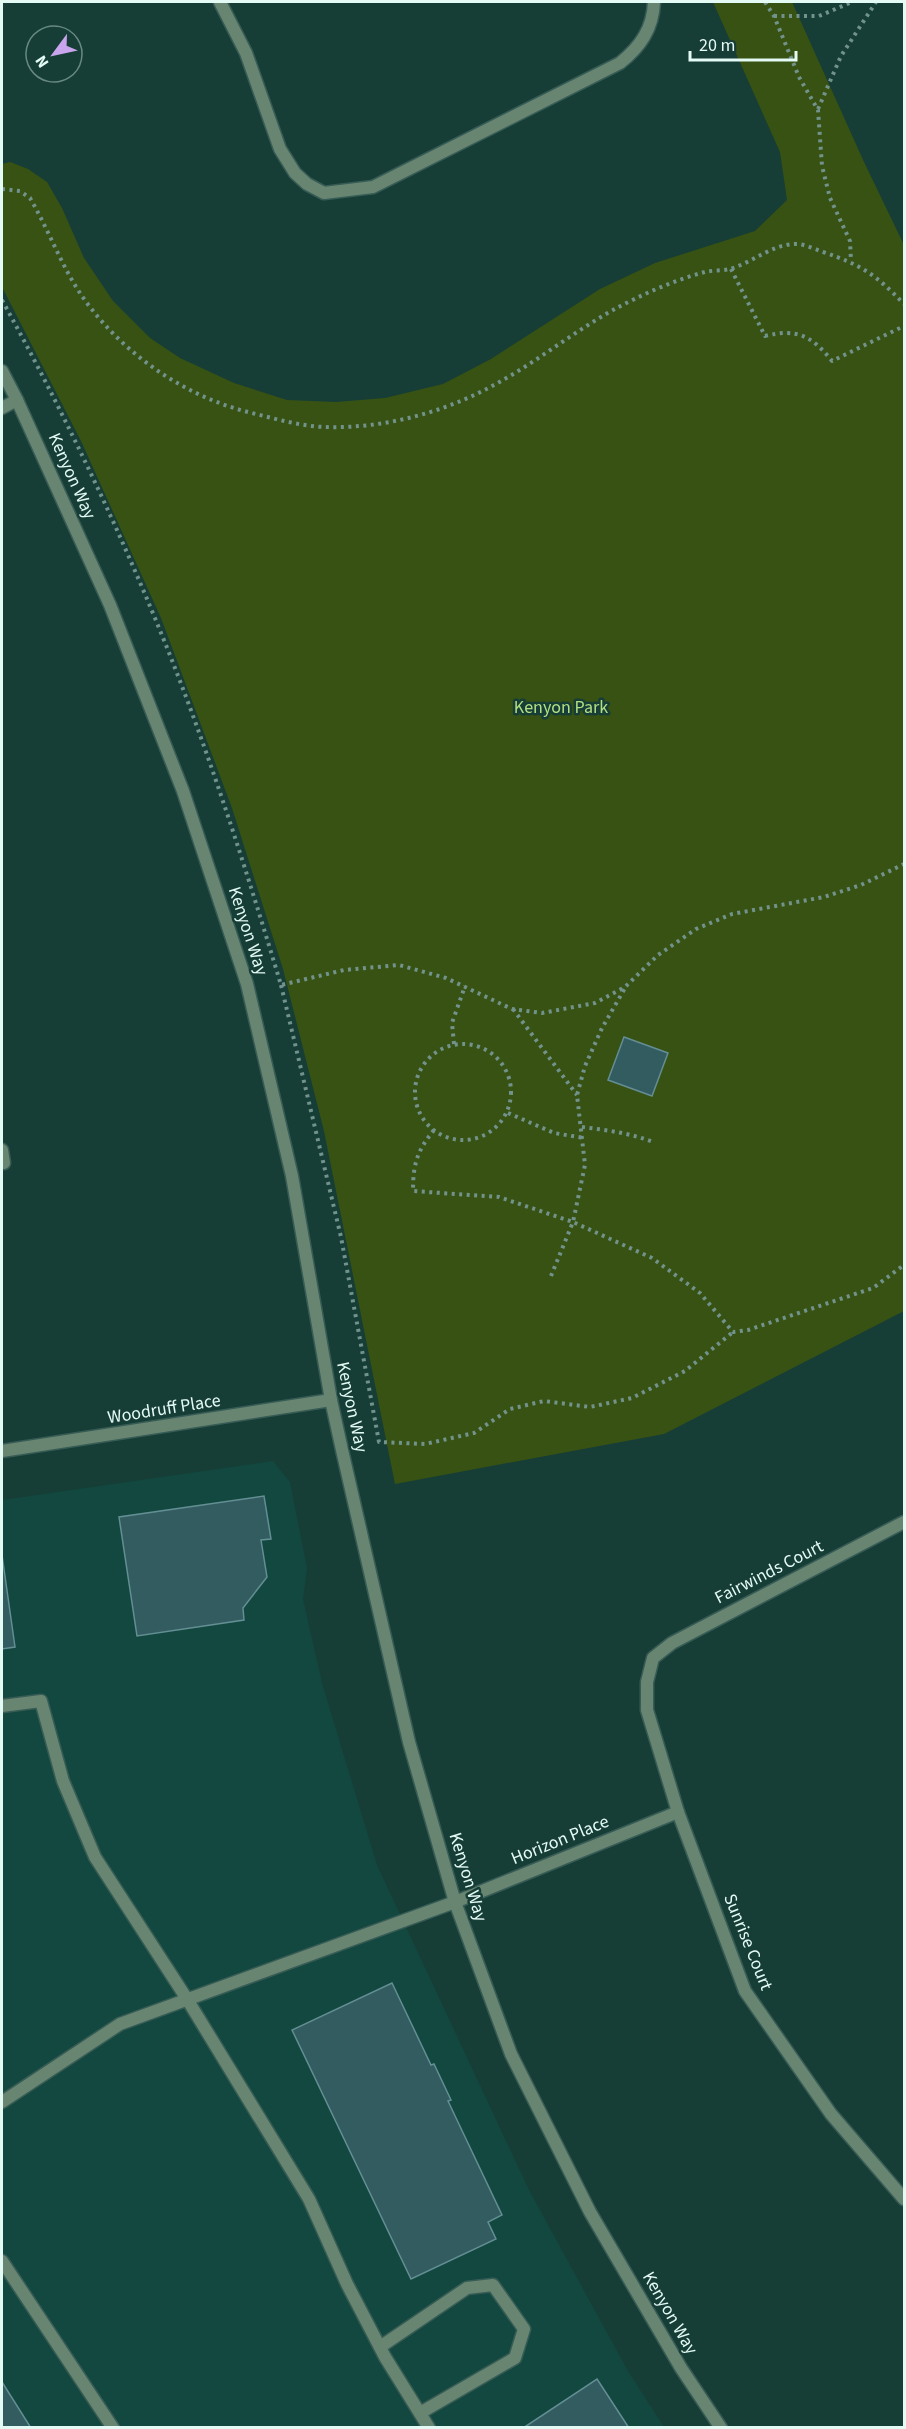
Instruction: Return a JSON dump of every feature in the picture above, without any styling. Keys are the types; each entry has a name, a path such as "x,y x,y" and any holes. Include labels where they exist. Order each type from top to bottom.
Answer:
{"street":[{"path":"220,2 246,53 280,149 295,173 307,184 324,193 373,187 620,63 636,50 647,32 654,14 654,2"},
{"name":"Kenyon Way","path":"2,371 18,400 114,616 183,791 247,984 292,1176 332,1400 409,1742 455,1902 511,2054 590,2212 681,2368 722,2427"},
{"path":"2,408 18,400"},
{"name":"Woodruff Place","path":"2,1451 332,1400"},
{"name":"Fairwinds Court","path":"653,1658 672,1643 904,1522"},
{"name":"Sunrise Court","path":"653,1658 647,1682 647,1710 678,1812 745,1991 831,2114 904,2199"},
{"path":"2,1706 41,1701 63,1781 95,1857 187,1999 309,2199 347,2284 380,2347 429,2427"},
{"name":"Horizon Place","path":"2,2102 120,2024 455,1902 678,1812"},
{"path":"2,2261 113,2427"},
{"path":"380,2347 467,2288 493,2285 524,2329 515,2358 420,2413"}],"path":[{"path":"765,2 774,16 799,77 818,110 822,166 830,198 850,241 851,261"},
{"path":"774,16 819,16 852,2"},
{"path":"818,110 840,56 876,2"},
{"path":"2,189 20,190 30,198 69,277 90,307 114,335 152,366 196,394 230,408 286,422 323,427 373,425 420,415 458,402 494,385 615,309 665,286 705,272 731,269 782,244 801,244 851,261 879,279 904,304"},
{"path":"731,269 765,336 781,332 802,335 818,343 832,361 904,326"},
{"path":"2,300 91,477 152,611 240,852 281,986 341,1238 379,1442 425,1444 474,1433 510,1409 544,1401 590,1407 632,1398 685,1371 733,1332 748,1330 873,1288 904,1265"},
{"path":"281,986 344,970 399,965 446,978 512,1009 542,1013 595,1003 625,987 658,955 696,929 732,914 824,897 861,885 904,864"},
{"path":"454,1044 452,1023 465,986"},
{"path":"551,1276 573,1222 585,1165 584,1138 577,1095 585,1066 602,1028 625,987"},
{"path":"512,1009 577,1095"},
{"path":"469,1043 484,1048 496,1056 506,1069 511,1083 512,1098 499,1126 487,1135 470,1140 453,1140 434,1130 425,1122 417,1107 414,1090 417,1074 426,1059 440,1049 454,1044 469,1043"},
{"path":"507,1113 554,1133 584,1138"},
{"path":"582,1127 619,1132 653,1142"},
{"path":"434,1130 422,1144 413,1167 413,1191 499,1197 573,1222 652,1258 700,1293 733,1332"}],"shaded area":[{"path":"273,1461 290,1482 307,1568 303,1599 322,1683 377,1865 529,2190 628,2371 664,2427 2,2427 2,1500"}],"green space":[{"name":"Kenyon Park","path":"713,2 792,2 904,245 904,1311 664,1434 395,1484 324,1131 283,969 232,808 161,618 81,441 2,287 2,164 10,162 28,169 47,182 62,208 84,258 113,301 150,338 180,358 234,383 287,400 336,402 385,398 443,384 491,359 600,289 655,263 755,231 787,200 780,152"}],"building":[{"path":"624,1037 668,1053 652,1096 608,1080"},
{"path":"264,1496 271,1539 261,1540 267,1577 243,1608 244,1620 137,1636 119,1517"},
{"path":"2,1555 15,1647 2,1649"},
{"path":"392,1983 431,2065 434,2064 451,2100 448,2101 502,2215 488,2222 496,2239 411,2279 292,2030"},
{"path":"597,2379 629,2428 523,2428"},
{"path":"2,2382 31,2428 2,2428"}]}
